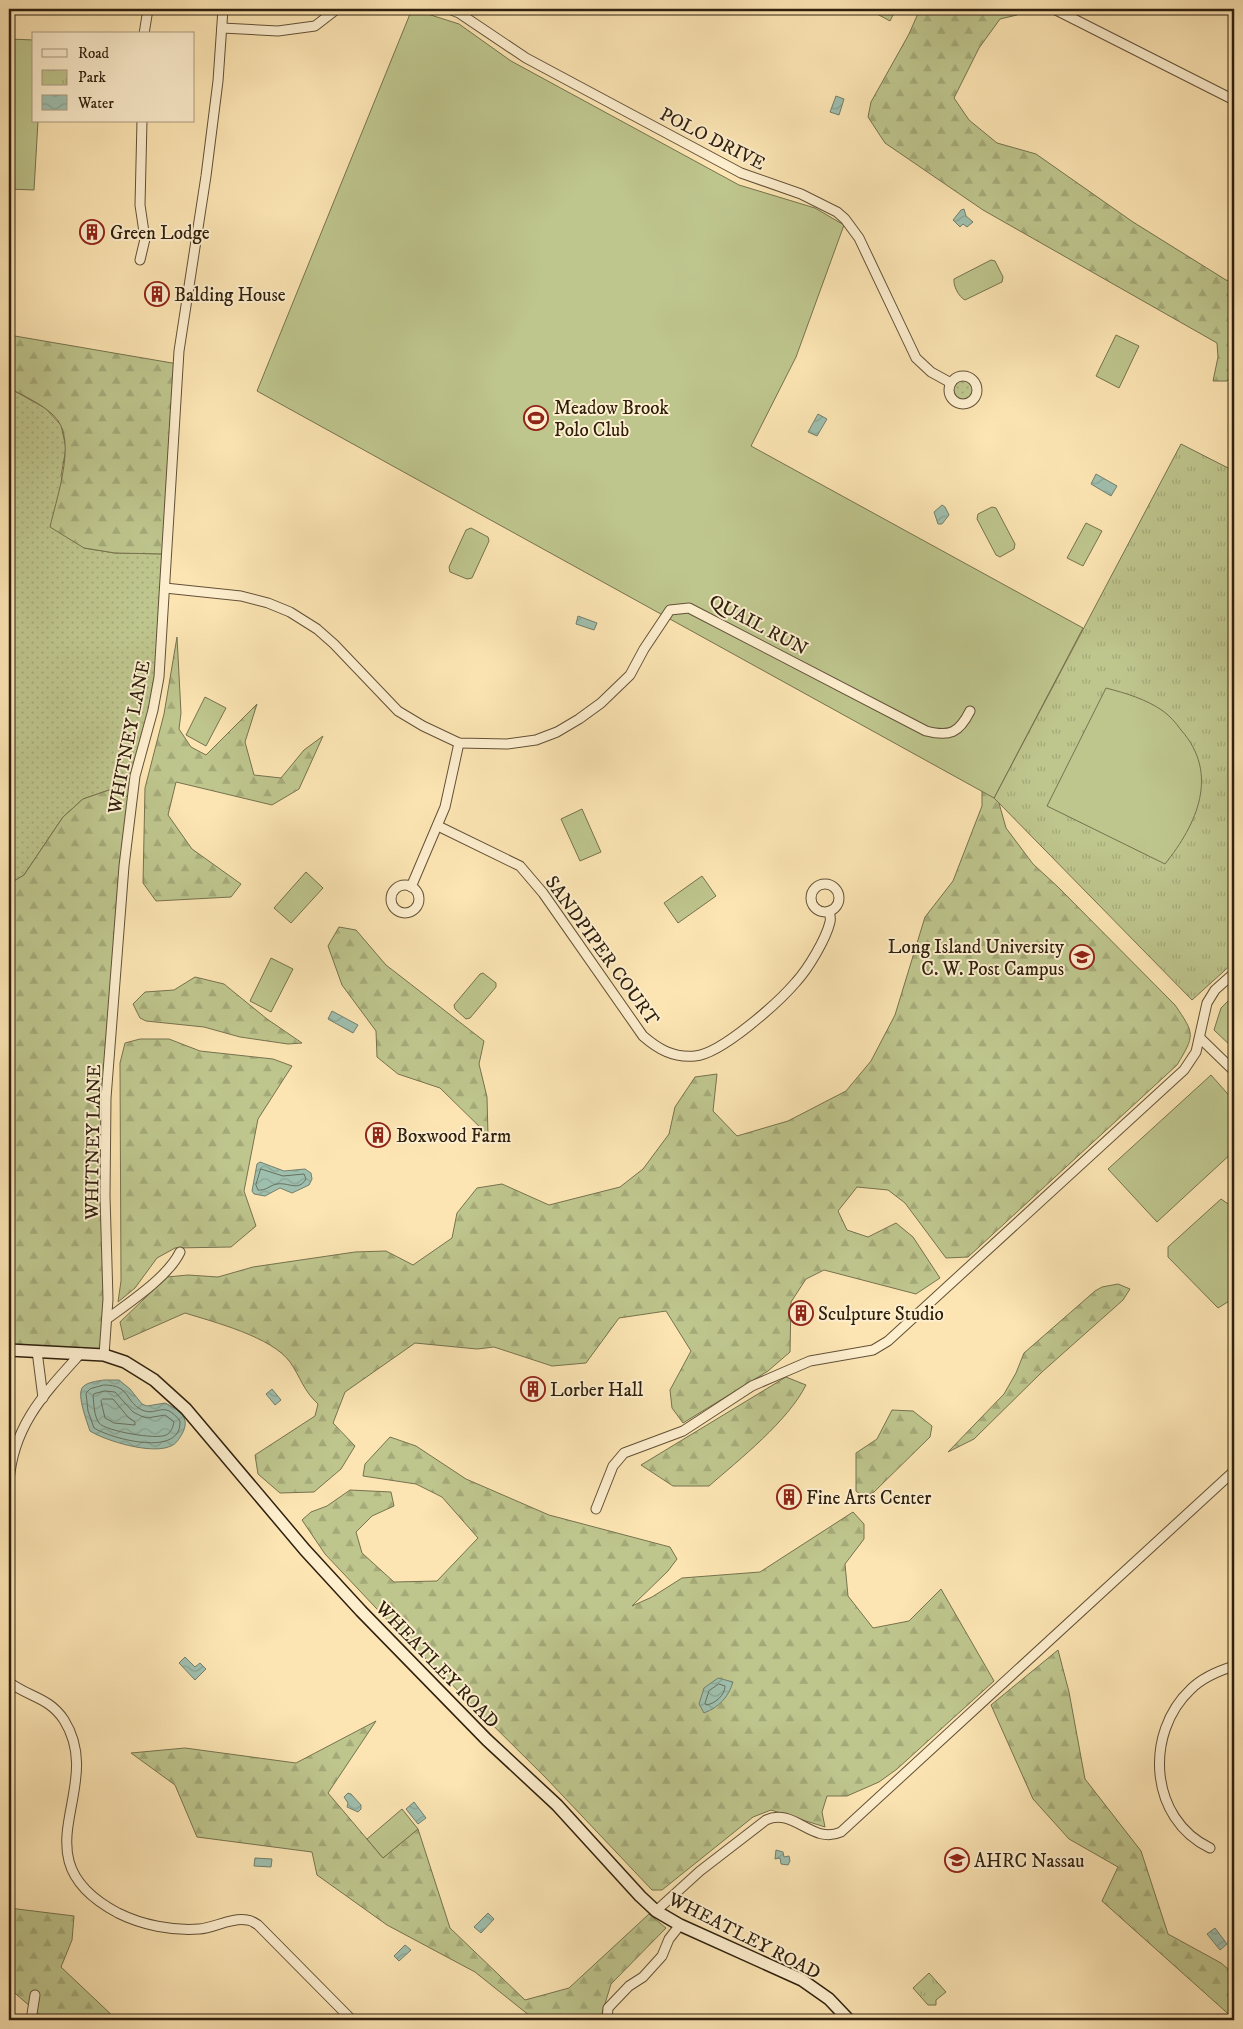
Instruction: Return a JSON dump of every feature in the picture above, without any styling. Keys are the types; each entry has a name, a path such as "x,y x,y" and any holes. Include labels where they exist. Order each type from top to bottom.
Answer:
{"main road":[{"name":"WHEATLEY ROAD","path":"9,1350 104,1354 125,1362 154,1380 186,1409 305,1550 355,1604 487,1740 557,1805 656,1911 680,1925 802,1980 829,1999 849,2020"}],"street":[{"path":"144,32 148,9"},
{"name":"WHITNEY LANE","path":"104,1354 107,1319 106,1098 124,866 134,776 153,710 159,677 179,350 206,176 218,81 223,9"},
{"path":"222,28 278,31 315,26 337,9"},
{"name":"POLO DRIVE","path":"449,9 459,13 526,58 741,173 801,194 837,212 845,219 859,238 916,358 931,372 951,383"},
{"path":"1054,9 1234,100"},
{"path":"140,260 146,239 140,205 142,122"},
{"name":"QUAIL RUN","path":"165,588 241,596 268,603 290,612 317,629 334,644 398,711 423,726 459,743 508,744 536,740 557,732 601,703 630,675 644,649 670,610 689,608 926,731 948,734 959,728 970,711"},
{"path":"411,887 445,808 459,743"},
{"name":"SANDPIPER COURT","path":"438,826 503,856 526,872 544,893 643,1036 655,1047 677,1056 696,1056 714,1050 776,1003 797,981 809,963 831,920 829,911"},
{"path":"596,1509 613,1466 624,1453 683,1432 752,1386 789,1370 810,1362 873,1350 888,1341 1184,1070 1196,1052 1207,1003 1216,990 1234,973"},
{"path":"1200,1038 1234,1071"},
{"path":"107,1319 149,1287 177,1259 180,1252"},
{"path":"37,1351 43,1398"},
{"path":"9,1482 16,1442 26,1419 81,1353"},
{"path":"656,1911 700,1871 766,1820 775,1816 783,1816 822,1835 833,1836 841,1832 1234,1471"},
{"path":"1210,1848 1200,1844 1186,1831 1167,1805 1162,1789 1158,1762 1160,1743 1168,1721 1178,1703 1191,1688 1210,1674 1234,1666"},
{"path":"9,1682 19,1689 38,1696 54,1708 64,1721 72,1739 77,1769 66,1830 66,1848 74,1873 91,1894 119,1913 151,1925 178,1930 200,1929 247,1920 258,1924 352,2020"},
{"path":"607,2020 608,2008 629,1986 643,1977 662,1956 669,1939 680,1925"},
{"path":"31,2020 35,1995"}],"green space":[{"name":"Meadow Brook Polo Club","path":"412,9 459,24 511,61 739,185 815,208 844,225 796,357 751,446 1083,628 994,798 257,391"},
{"path":"880,9 896,9 890,21 877,14"},
{"path":"920,9 1019,9 1017,15 1000,19 979,48 954,98 969,120 997,143 1036,154 1133,222 1226,280 1234,283 1234,369 1227,381 1213,381 1218,357 1217,343 983,210 885,143 868,117 871,102 909,34"},
{"path":"9,39 32,40 32,122 38,122 34,190 9,189"},
{"path":"991,260 995,261 1003,277 1002,282 965,300 963,299 955,288 954,279"},
{"path":"9,335 178,364 166,554 115,553 84,548 50,527 62,476 65,449 64,437 61,426 52,414 9,388"},
{"path":"1116,335 1139,346 1119,388 1096,376"},
{"path":"963,378 972,381 975,390 972,399 963,402 954,399 951,390 954,381"},
{"path":"9,388 45,408 61,425 66,448 61,476 84,548 115,553 166,554 159,677 131,801 121,791 109,790 83,799 63,817 24,875 9,884"},
{"path":"1181,444 1234,471 1234,962 1192,1000 994,798"},
{"path":"992,507 996,508 1015,544 1014,549 1000,557 996,555 977,519 978,514"},
{"path":"1086,523 1102,531 1083,566 1067,558"},
{"path":"471,528 488,537 489,541 472,578 467,579 450,572 449,567 466,530"},
{"path":"177,637 181,713 179,729 191,747 206,755 257,704 245,742 254,775 281,778 304,750 323,736 299,789 272,805 176,782 168,815 192,849 241,884 231,897 156,901 143,883 145,788 164,714"},
{"path":"1047,679 1063,684 999,803 1006,828 1033,864 1175,1005 1189,1029 1190,1040 1177,1065 968,1257 946,1258 905,1203 888,1190 857,1187 838,1211 847,1230 868,1237 896,1223 913,1237 940,1278 916,1294 824,1270 806,1279 791,1302 790,1352 768,1371 683,1423 672,1408 670,1390 691,1351 666,1311 619,1318 586,1363 552,1366 494,1347 477,1349 415,1343 345,1392 333,1423 355,1446 341,1469 314,1492 280,1493 258,1474 255,1455 315,1416 318,1404 305,1389 290,1362 282,1353 242,1331 185,1313 124,1340 120,1322 167,1277 188,1275 218,1277 253,1267 355,1252 386,1251 413,1265 452,1238 457,1213 477,1188 502,1184 549,1205 620,1187 643,1169 669,1134 675,1107 695,1077 717,1074 713,1111 737,1136 788,1121 846,1091 871,1061 895,1015 925,917 953,881 982,806 982,774"},
{"path":"1106,688 1143,700 1166,713 1193,747 1199,764 1202,781 1200,799 1186,832 1165,864 1047,806"},
{"path":"205,697 226,708 206,746 186,735"},
{"path":"109,790 121,791 131,801 106,1098 104,1355 9,1349 9,884 24,875 63,817 83,799"},
{"path":"582,809 601,852 580,861 561,819"},
{"path":"306,872 323,888 291,923 274,908"},
{"path":"702,876 716,896 678,923 664,903"},
{"path":"339,927 356,930 386,965 484,1041 479,1064 487,1097 488,1135 440,1088 398,1074 377,1057 376,1031 342,985 328,946"},
{"path":"271,958 293,969 271,1012 250,1001"},
{"path":"483,973 496,983 496,987 470,1018 466,1019 455,1009 454,1005 480,974"},
{"path":"195,977 224,984 267,1019 302,1043 288,1044 240,1037 204,1027 146,1021 140,1018 133,1004 145,992 174,990"},
{"path":"1234,995 1234,1049 1214,1030 1221,1008"},
{"path":"140,1039 169,1039 200,1051 273,1059 292,1066 258,1119 244,1191 256,1226 231,1247 175,1248 157,1258 135,1288 118,1302 121,1281 120,1063 125,1043"},
{"path":"1211,1075 1234,1101 1234,1151 1157,1222 1108,1169"},
{"path":"1221,1199 1234,1208 1234,1298 1218,1308 1168,1257 1168,1247"},
{"path":"1118,1284 1130,1289 1123,1300 1042,1372 974,1439 948,1452 1004,1394 1016,1373 1024,1353 1095,1291 1102,1287"},
{"path":"786,1377 806,1385 798,1399 776,1426 709,1486 673,1486 641,1465"},
{"path":"892,1410 913,1411 932,1426 930,1437 874,1492 864,1497 856,1491 856,1453 877,1439"},
{"path":"390,1437 416,1446 466,1479 549,1515 670,1547 677,1559 668,1571 632,1606 652,1597 682,1578 760,1572 853,1512 864,1524 864,1539 845,1564 848,1596 873,1628 909,1621 941,1589 994,1681 897,1769 879,1782 847,1796 827,1796 822,1812 825,1827 771,1810 753,1817 662,1890 652,1890 546,1778 393,1626 325,1554 302,1520 311,1512 327,1506 350,1490 391,1492 394,1506 372,1516 356,1532 362,1553 394,1582 437,1581 478,1538 442,1497 416,1484 363,1476 365,1464"},
{"path":"1058,1650 1069,1692 1085,1779 1141,1851 1168,1934 1221,1963 1234,1974 1234,2019 1102,1901 1118,1867 1069,1839 1033,1799 991,1705"},
{"path":"376,1721 328,1793 383,1858 418,1829 450,1928 525,2000 569,1988 649,1914 666,1928 611,1984 600,2020 535,2020 475,1972 387,1925 317,1875 312,1852 197,1837 175,1785 131,1753 185,1748 296,1763"},
{"path":"402,1809 418,1829 383,1858 367,1839"},
{"path":"9,1908 74,1916 72,1940 61,1967 117,2020 46,2020 9,1988"},
{"path":"929,1973 946,1992 936,2000 936,2005 928,2005 913,1988"}],"water":[{"path":"836,96 844,99 839,115 830,112"},
{"path":"964,209 966,216 973,222 967,227 963,224 960,227 953,220"},
{"path":"818,414 827,419 817,436 808,432"},
{"path":"1096,474 1117,486 1111,496 1091,484"},
{"path":"942,505 949,515 942,524 938,524 934,512"},
{"path":"578,616 597,623 594,630 576,624"},
{"path":"332,1011 358,1025 353,1033 328,1019"},
{"path":"260,1162 284,1171 305,1169 311,1173 312,1179 309,1185 292,1193 280,1188 265,1196 254,1194 252,1191 257,1164"},
{"path":"104,1380 119,1380 130,1389 142,1404 147,1406 165,1403 179,1412 185,1419 185,1423 182,1434 177,1441 173,1445 163,1448 141,1448 118,1443 90,1431 83,1409 82,1388 86,1384"},
{"path":"272,1389 281,1400 275,1405 266,1394"},
{"path":"185,1657 195,1667 200,1663 206,1669 195,1680 179,1663"},
{"path":"718,1678 733,1682 731,1688 722,1701 704,1713 699,1704 704,1688"},
{"path":"348,1793 361,1805 361,1809 358,1812 347,1807 348,1803 344,1797"},
{"path":"414,1802 426,1818 418,1824 406,1809"},
{"path":"776,1850 783,1852 784,1857 789,1856 790,1861 788,1865 781,1864 780,1858 775,1859"},
{"path":"255,1858 272,1859 271,1867 254,1866"},
{"path":"488,1913 494,1919 481,1933 474,1927"},
{"path":"1215,1928 1227,1944 1220,1950 1207,1934"},
{"path":"405,1945 411,1950 399,1961 394,1956"}],"place":[{"name":"Green Lodge","path":"92,232"},
{"name":"Balding House","path":"157,294"},
{"name":"Meadow Brook Polo Club","path":"536,418"},
{"name":"Long Island University C. W. Post Campus","path":"1082,957"},
{"name":"Boxwood Farm","path":"378,1135"},
{"name":"Sculpture Studio","path":"801,1313"},
{"name":"Lorber Hall","path":"533,1389"},
{"name":"Fine Arts Center","path":"789,1497"},
{"name":"AHRC Nassau","path":"957,1860"}]}
